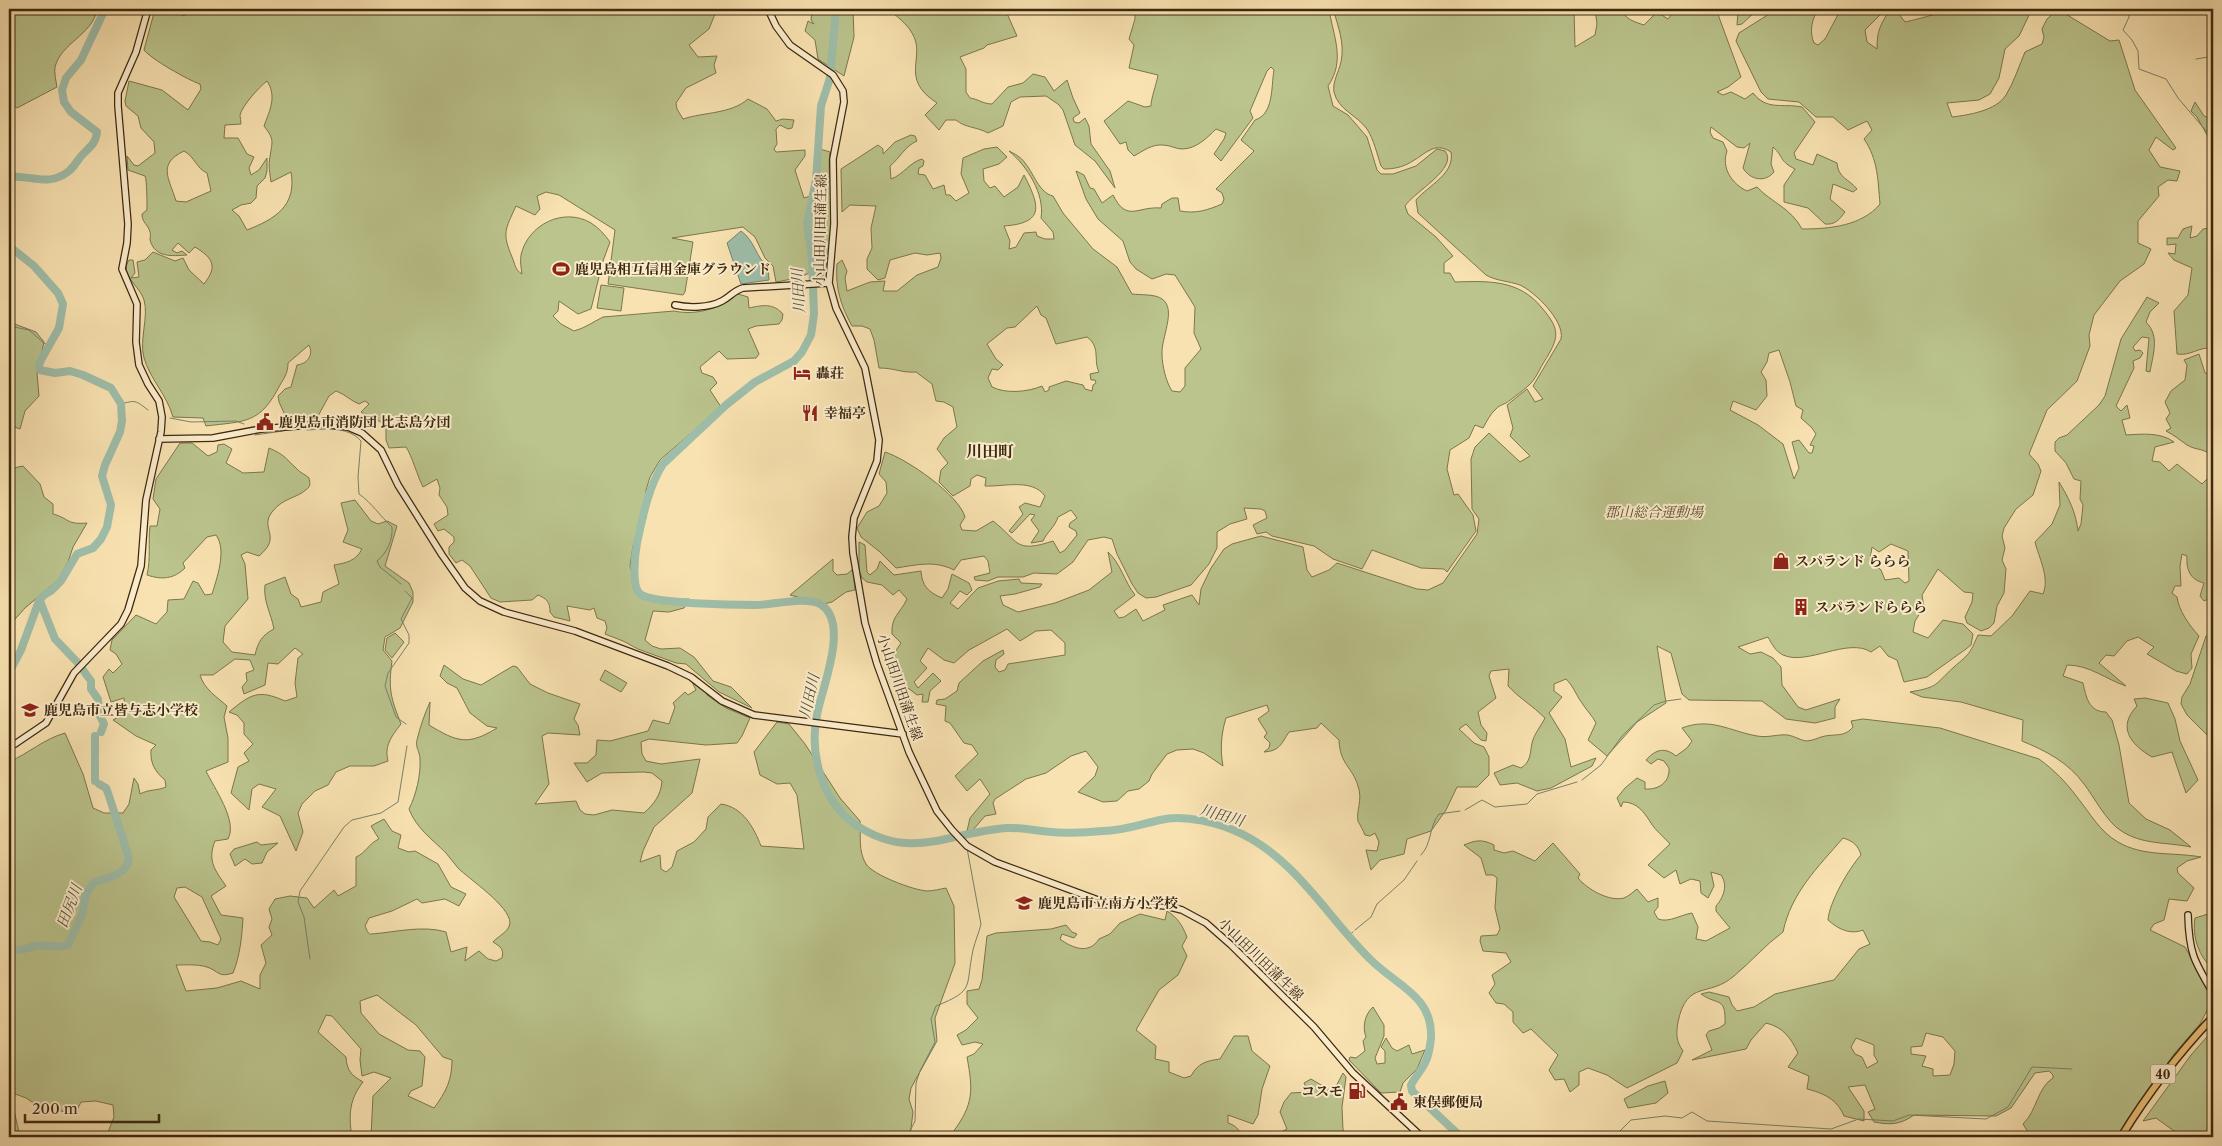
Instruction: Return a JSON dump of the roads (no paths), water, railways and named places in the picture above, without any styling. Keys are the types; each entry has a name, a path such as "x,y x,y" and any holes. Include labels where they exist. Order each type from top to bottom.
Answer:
{"main road":[{"name":"40","path":"2121,1137 2157,1082 2185,1046 2213,1016"}],"street":[{"path":"15,744 46,723 74,673 125,618 141,566 146,500 159,439 162,412 155,394 139,365 136,342 137,304 122,269 127,243 128,224 123,186 118,93 136,52 148,9"},
{"name":"小山田川田蒲生線","path":"768,9 776,26 790,45 837,79 843,92 844,102 834,150 834,224 827,283 836,308 865,368 877,427 879,450 874,469 854,518 853,553 868,635 902,734 916,770 932,802 952,830 967,846 995,862 1098,900 1166,906 1182,910 1199,918 1231,945 1314,1028 1353,1073 1422,1137"},
{"path":"675,305 684,308 717,303 725,300 735,290 743,288 827,283"},
{"path":"159,439 213,438 261,429 322,424 348,427 362,434 381,450 398,485 442,555 465,588 480,601 504,612 575,631 673,668 696,681 722,701 754,715 902,734"},
{"path":"2188,915 2188,942 2191,952 2213,993"}],"waterway":[{"path":"9,177 54,179 69,171 94,142 97,132 71,112 64,102 62,90 66,78 81,60 105,9"},
{"name":"川田川","path":"836,9 830,78 821,106 816,180 807,223 812,260 814,314 811,335 802,352 794,361 755,382 726,405 663,464 650,492 637,543 634,570 637,590 640,594 661,600 695,603 763,605 806,601 820,604 829,613 833,625 834,640 832,657 817,715 815,730 817,761 821,776 834,804 856,825 876,836 895,842 931,842 1006,828 1071,833 1118,830 1170,818 1180,818 1223,826 1262,845 1296,875 1371,960 1420,1002 1430,1024 1431,1038 1427,1057 1411,1085 1412,1091 1461,1137"},
{"path":"2128,9 2129,17 2123,30 2132,40 2138,51 2139,69 2166,79 2178,98 2213,139"},
{"path":"2196,59 2208,57 2213,52"},
{"path":"9,246 34,266 58,293 63,304 59,328 41,360 40,370 55,373 70,371 111,388 121,404 122,421 120,432 102,476 111,505 107,527 101,539 93,548 77,554 61,581 39,601 21,650 9,673"},
{"path":"9,326 29,330 45,344 50,343"},
{"path":"121,404 135,402 148,410"},
{"path":"170,418 191,422 236,421 244,424"},
{"path":"307,430 329,429 343,431 356,436 361,441 358,477 359,494 392,527 389,546 377,561 380,567 401,584"},
{"path":"255,435 283,431"},
{"path":"405,591 412,598 401,619 409,635 409,643 388,673 385,686 396,717 406,724"},
{"name":"田尻川","path":"40,601 55,639 78,663"},
{"name":"田尻川","path":"83,670 91,681 91,689 98,699 99,714 104,724 101,732"},
{"path":"1582,780 1601,765 1622,736 1654,705 1681,699"},
{"name":"田尻川","path":"95,736 95,781"},
{"path":"310,959 304,917 298,902 300,891 344,827 352,820 381,813 398,802 407,746"},
{"path":"1465,810 1482,800 1495,807 1527,804 1537,794 1577,782"},
{"name":"田尻川","path":"9,955 14,950 35,946 60,947 68,945 82,915 86,894 94,882 118,874 126,866 128,855 108,793 106,788 99,784"},
{"path":"1421,855 1425,851 1439,814 1460,811"},
{"name":"川田川","path":"965,835 966,842"},
{"path":"907,1137 915,1121 916,1083 935,1042 931,1019 936,1006 958,996 966,986 973,950 981,924 967,848"},
{"path":"1355,930 1371,917 1377,904 1404,880 1417,861"},
{"name":"川田川","path":"1348,936 1353,932"},
{"path":"1859,1119 1893,1121 1909,1115 1986,1119 2008,1107 2032,1067 2072,1069"},
{"path":"1614,1137 1631,1120 1665,1116 1682,1118 1692,1112 1707,1121 1831,1129 1856,1120"}],"place":[{"name":"鹿児島相互信用金庫グラウンド","path":"561,269"},
{"name":"轟荘","path":"802,373"},
{"name":"幸福亭","path":"810,413"},
{"name":"鹿児島市消防団 比志島分団","path":"265,422"},
{"name":"スパランド ららら","path":"1781,561"},
{"name":"スパランドららら","path":"1801,607"},
{"name":"鹿児島市立皆与志小学校","path":"30,710"},
{"name":"鹿児島市立南方小学校","path":"1024,903"},
{"name":"コスモ","path":"1357,1091"},
{"name":"東俣郵便局","path":"1399,1102"}],"district":[{"name":"川田町","path":"990,451"}],"park label":[{"name":"郡山総合運動場","path":"1654,512"}]}
